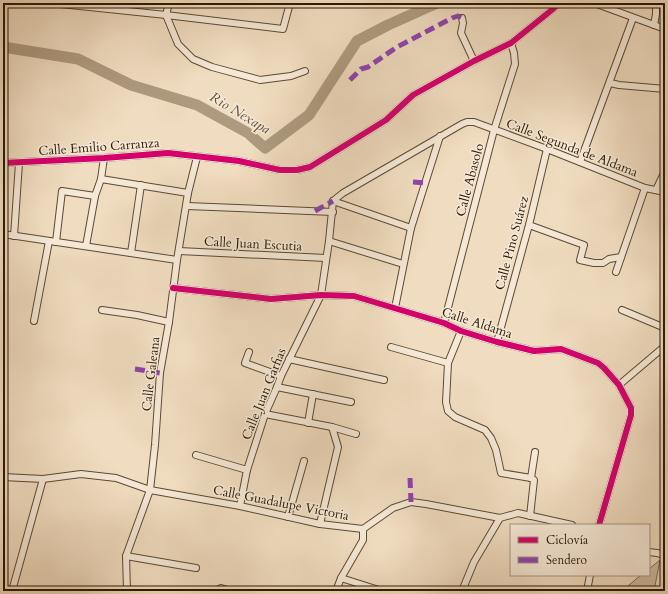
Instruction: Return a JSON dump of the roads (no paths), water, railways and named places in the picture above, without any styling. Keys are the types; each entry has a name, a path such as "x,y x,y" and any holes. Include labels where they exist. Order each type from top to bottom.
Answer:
{"street":[{"path":"51,3 283,29 290,3"},
{"path":"169,3 166,15 178,44 193,59 212,67 260,80 291,76 305,71"},
{"name":"Calle Emilio Carranza","path":"3,163 168,154 239,161 280,170 297,170 310,167 386,120 413,95 474,61 511,43 559,3"},
{"path":"594,3 665,29"},
{"path":"654,25 656,3"},
{"path":"462,18 463,23 461,33 474,61"},
{"path":"580,162 633,18"},
{"name":"Calle Abasolo","path":"444,323 494,130 515,64 511,43"},
{"path":"610,83 619,86 665,90"},
{"path":"333,201 440,136 467,122 474,122 494,130"},
{"name":"Calle Segunda de Aldama","path":"494,130 547,149 645,188 665,192"},
{"path":"395,308 411,228 440,136"},
{"name":"Calle Pino Suárez","path":"497,342 529,225 547,149"},
{"name":"Calle Galeana","path":"128,591 126,556 150,490 160,373 188,193 197,157"},
{"path":"86,246 95,196 102,179 104,158"},
{"path":"14,236 19,163"},
{"path":"656,190 665,171"},
{"path":"102,179 188,193"},
{"path":"131,253 141,185"},
{"path":"616,272 645,188"},
{"path":"56,242 62,191 95,196"},
{"path":"333,201 411,228"},
{"name":"Calle Juan Garfias","path":"240,506 247,470 265,414 289,359 321,295 333,201"},
{"path":"187,206 332,212"},
{"path":"529,225 584,245 580,260 603,263 609,259 620,257"},
{"path":"3,234 177,260"},
{"path":"34,321 49,241"},
{"path":"329,241 403,264"},
{"name":"Calle Juan Escutia","path":"179,251 326,258"},
{"name":"Calle Aldama","path":"173,288 271,299 321,295 354,296 444,323 461,331 497,342 534,351 561,349 598,363 619,385 631,408 631,415 599,524"},
{"path":"102,310 137,315 169,322"},
{"path":"622,310 665,328"},
{"path":"461,331 448,363 446,402 448,411 455,417 485,430 494,444 501,473 531,478"},
{"path":"619,385 665,346"},
{"path":"391,347 448,363"},
{"path":"249,352 244,363 281,376"},
{"path":"289,359 384,380"},
{"path":"278,387 351,402"},
{"path":"308,423 313,394"},
{"path":"265,414 356,434"},
{"path":"320,524 338,448 332,428"},
{"path":"530,516 534,480 531,478 534,452"},
{"path":"196,455 247,470"},
{"path":"288,517 304,461"},
{"name":"Calle Guadalupe Victoria","path":"3,477 43,479 81,474 116,478 150,490 240,506 320,524 363,529 393,508 411,502 500,518 518,513 567,524"},
{"path":"12,591 43,479"},
{"path":"462,591 474,562 500,518"},
{"path":"336,591 341,578 363,540 363,529"},
{"path":"650,552 665,555"},
{"path":"126,556 196,568"},
{"path":"587,591 590,576"},
{"path":"341,578 382,591"},
{"path":"216,591 221,588 231,591"}],"waterway":[{"name":"Rio Nexapa","path":"3,47 78,59 131,85 197,105 248,133 265,148 309,115 357,41 437,3"}]}
